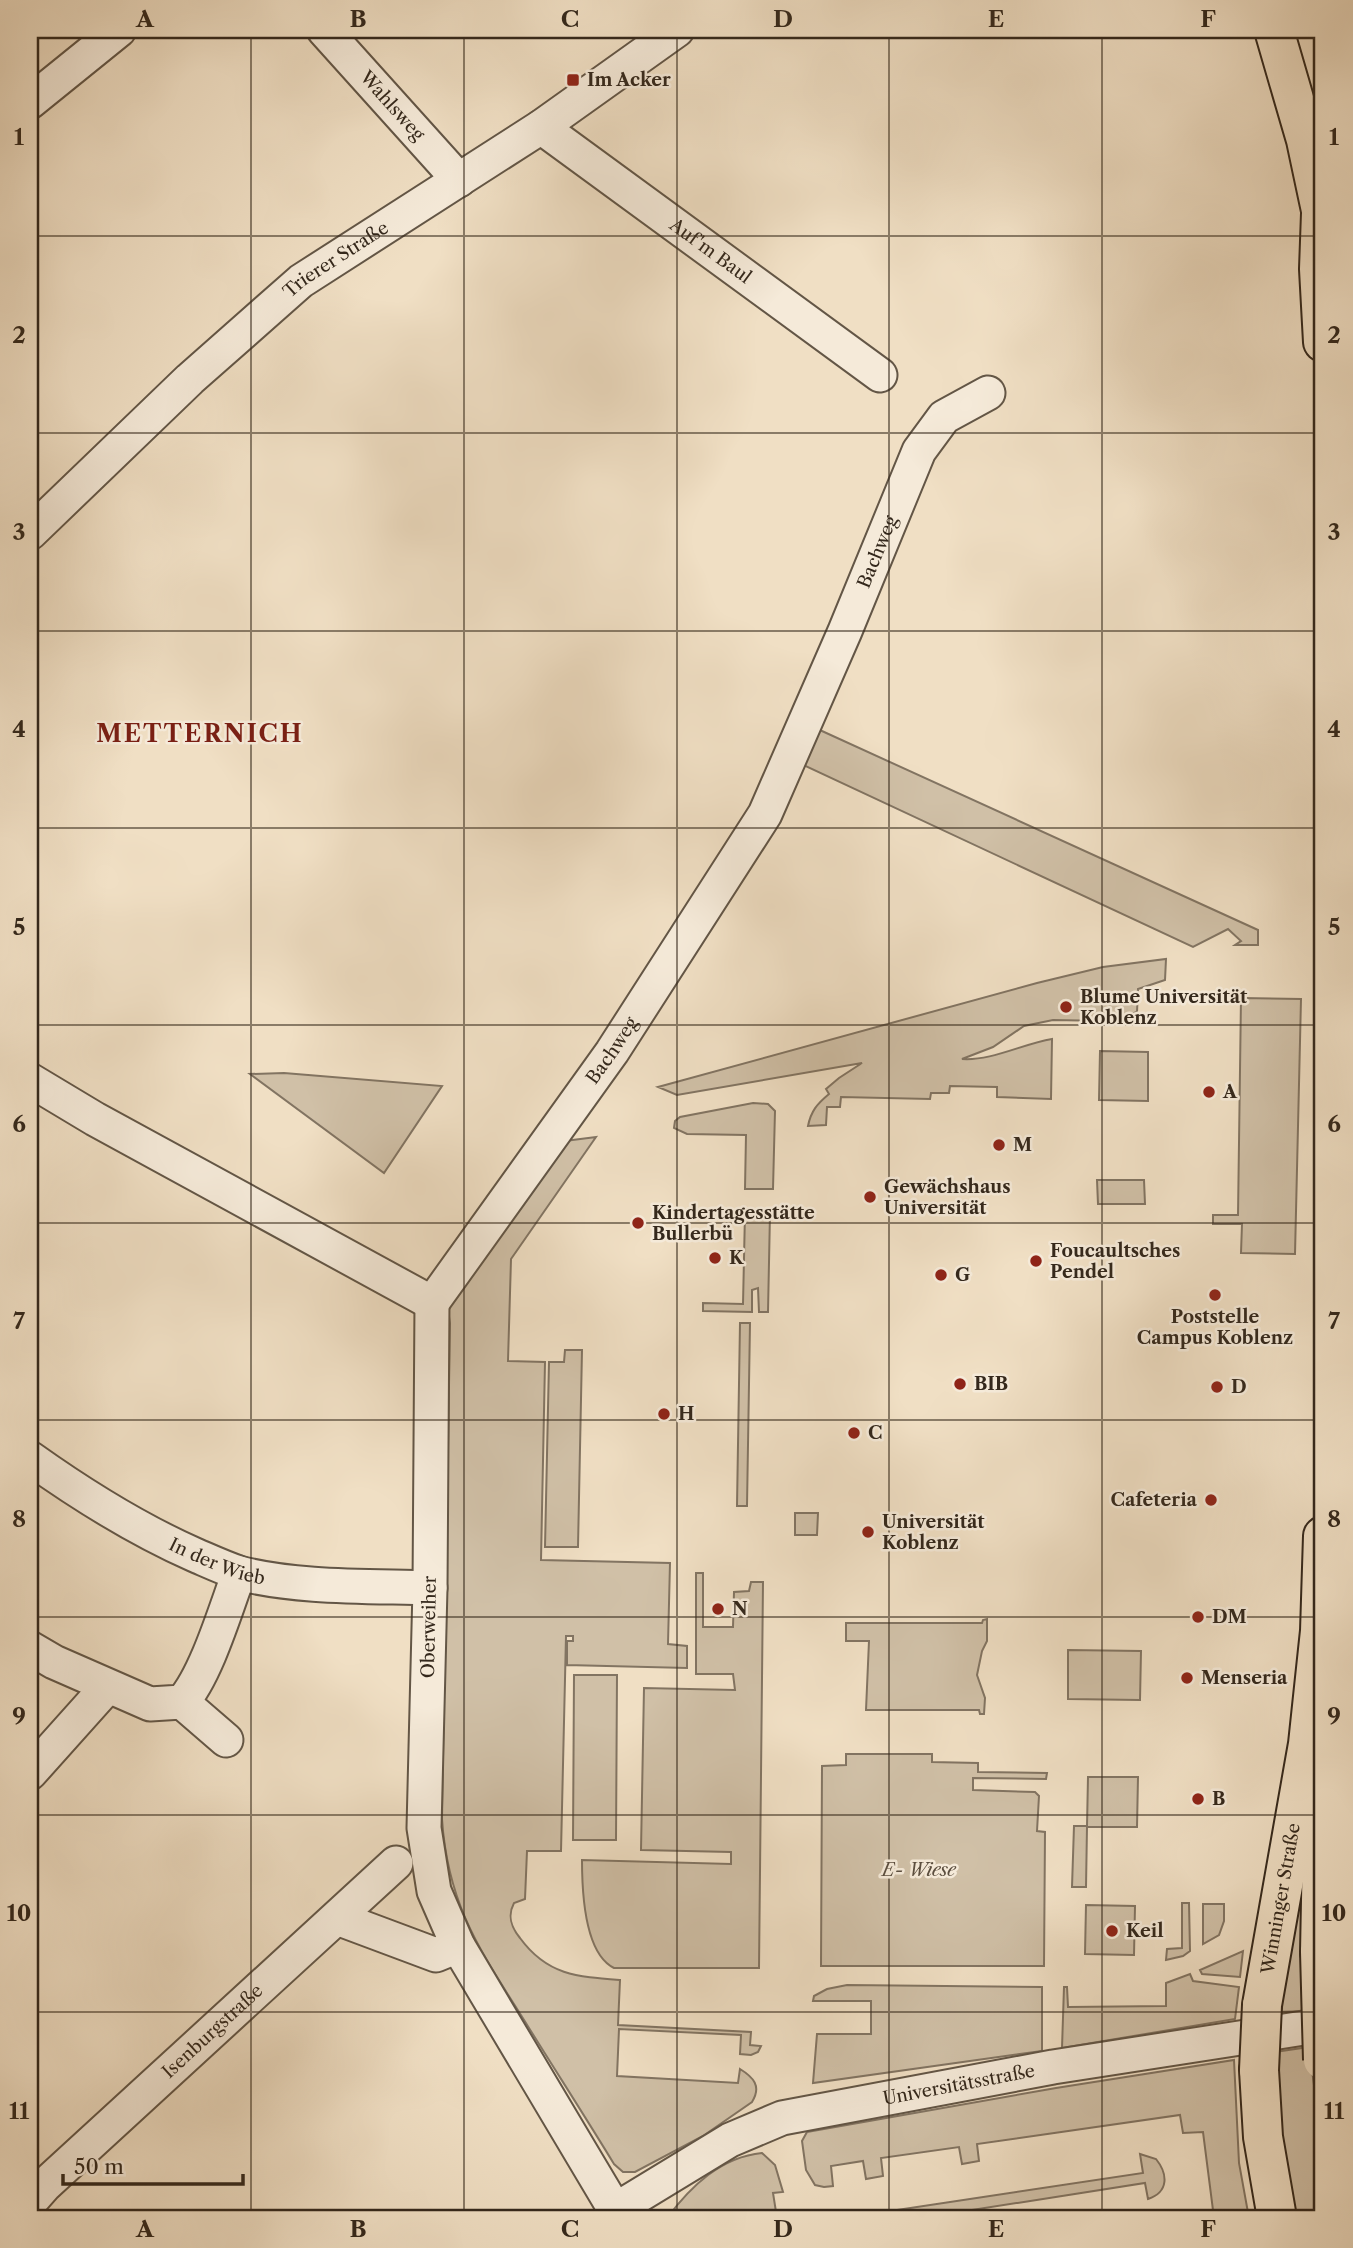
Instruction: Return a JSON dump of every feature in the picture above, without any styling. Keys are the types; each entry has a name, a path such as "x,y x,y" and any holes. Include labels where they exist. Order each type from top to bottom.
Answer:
{"main road":[{"path":"1274,30 1306,140 1322,216 1319,269 1323,342"},
{"name":"Winninger Straße","path":"1277,2218 1263,2137 1259,2070 1262,2006 1308,1744 1322,1647 1323,1536"},
{"path":"1323,1796 1323,2060"}],"street":[{"path":"30,102 118,30"},
{"name":"Wahlsweg","path":"324,30 459,180"},
{"name":"Trierer Straße","path":"30,533 190,379 302,281 541,127 673,31"},
{"name":"Auf'm Baul","path":"541,127 880,375"},
{"name":"Bachweg","path":"432,1303 612,1052 765,814 845,631 919,451 944,417 988,393"},
{"path":"38,1085 432,1303"},
{"name":"Oberweiher","path":"432,1303 430,1588 424,1828 434,1891 458,1946 617,2214"},
{"name":"In der Wieb","path":"30,1458 131,1524 239,1573 322,1583 430,1588"},
{"path":"30,1648 107,1687 150,1704 182,1702 192,1692 201,1673 239,1573"},
{"path":"30,1773 107,1687"},
{"path":"182,1702 226,1740"},
{"name":"Isenburgstraße","path":"30,2202 45,2185 396,1863"},
{"path":"337,1918 436,1955 458,1946"},
{"name":"Universitätsstraße","path":"617,2214 730,2140 782,2118 1053,2067 1323,2025"}],"green space":[{"path":"811,726 1258,930 1258,945 1235,945 1241,941 1228,929 1193,947 797,762"},
{"path":"1166,959 1165,980 1138,989 1137,1012 1108,1021 1053,1020 1024,1026 993,1047 962,1059 996,1055 1052,1039 1051,1099 997,1097 997,1087 950,1086 949,1093 931,1093 930,1099 841,1097 840,1107 827,1107 826,1125 808,1126 815,1108 829,1094 826,1089 862,1063 677,1095 658,1087 1037,983 1103,967"},
{"path":"1241,998 1301,999 1295,1254 1241,1253 1242,1224 1213,1224 1213,1215 1238,1215"},
{"path":"1100,1051 1148,1052 1148,1101 1099,1100"},
{"path":"284,1073 442,1086 384,1173 250,1074"},
{"path":"753,1103 768,1104 775,1111 773,1189 745,1189 746,1135 687,1134 674,1128 675,1121 680,1117"},
{"path":"596,1137 511,1259 508,1361 545,1362 541,1560 670,1563 668,1644 687,1646 687,1668 567,1665 567,1641 573,1641 573,1636 566,1636 561,1851 527,1851 525,1899 514,1903 511,1921 517,1934 530,1950 552,1967 577,1975 620,1980 618,2025 751,2032 750,2045 761,2046 758,2052 751,2055 740,2054 741,2035 619,2029 617,2076 738,2083 740,2069 749,2075 756,2087 752,2102 703,2136 635,2172 623,2172 614,2164 470,1930 452,1879 442,1819 450,1323 447,1303 557,1142"},
{"path":"1097,1180 1144,1180 1145,1204 1098,1204"},
{"path":"745,1213 770,1213 768,1312 759,1312 758,1288 752,1290 752,1312 703,1311 703,1303 743,1304"},
{"path":"740,1323 750,1323 747,1506 737,1506"},
{"path":"565,1350 582,1350 578,1547 545,1547 549,1362 564,1362"},
{"path":"795,1513 818,1513 817,1535 795,1535"},
{"path":"696,1573 703,1573 703,1627 733,1627 734,1592 749,1591 751,1582 763,1582 759,1968 614,1968 596,1949 591,1935 584,1903 582,1860 731,1864 731,1852 641,1850 644,1688 735,1690 733,1674 696,1674"},
{"path":"987,1619 987,1641 977,1675 985,1698 984,1714 980,1714 979,1710 866,1710 869,1641 846,1641 846,1623 982,1623"},
{"path":"1068,1650 1141,1651 1140,1700 1068,1699"},
{"path":"574,1675 617,1675 616,1840 573,1840"},
{"name":"E- Wiese","path":"846,1754 932,1754 932,1762 978,1763 978,1772 1047,1773 1046,1779 973,1778 973,1790 1035,1792 1039,1796 1037,1831 1045,1832 1044,1966 821,1966 822,1766 846,1765"},
{"path":"1088,1777 1138,1777 1137,1827 1087,1827 1086,1887 1072,1887 1074,1826 1087,1826"},
{"path":"1306,1813 1308,2011 1275,2012"},
{"path":"1182,1903 1189,1903 1190,1951 1183,1956 1166,1960 1167,1949 1182,1948"},
{"path":"1203,1904 1224,1904 1224,1921 1219,1935 1203,1944"},
{"path":"1086,1905 1135,1906 1134,1955 1085,1954"},
{"path":"1243,1951 1240,1977 1202,1974 1200,1970"},
{"path":"1190,1974 1193,1981 1239,1987 1235,2019 1062,2048 1064,1987 1067,1987 1068,2007 1166,2006 1166,1983"},
{"path":"847,1985 1042,1987 1042,2051 813,2083 817,2034 871,2034 871,2001 813,2001 814,1996 827,1989"},
{"path":"1309,2047 1323,2154 1323,2218 1284,2218 1269,2053"},
{"path":"1234,2060 1239,2163 1249,2218 1214,2218 1203,2132 1183,2133 1180,2115 977,2144 979,2161 962,2164 959,2147 881,2158 883,2176 866,2179 863,2161 831,2166 833,2186 815,2185 806,2170 802,2141 807,2132"},
{"path":"762,2153 775,2165 783,2192 773,2193 777,2218 667,2218 686,2195 708,2175 733,2160"},
{"path":"1140,2154 1156,2159 1164,2176 1160,2192 1148,2199 1145,2183 921,2218 844,2218 1143,2173"}],"place":[{"name":"Im Acker","path":"573,80"},
{"name":"Blume Universität Koblenz","path":"1066,1007"},
{"name":"A","path":"1209,1092"},
{"name":"M","path":"999,1145"},
{"name":"Gewächshaus Universität","path":"870,1197"},
{"name":"Kindertagesstätte Bullerbü","path":"638,1223"},
{"name":"K","path":"715,1258"},
{"name":"Foucaultsches Pendel","path":"1036,1261"},
{"name":"G","path":"941,1275"},
{"name":"Poststelle Campus Koblenz","path":"1215,1295"},
{"name":"BIB","path":"960,1384"},
{"name":"D","path":"1217,1387"},
{"name":"H","path":"664,1414"},
{"name":"C","path":"854,1433"},
{"name":"Cafeteria","path":"1211,1500"},
{"name":"Universität Koblenz","path":"868,1532"},
{"name":"N","path":"718,1609"},
{"name":"DM","path":"1198,1617"},
{"name":"Menseria","path":"1187,1678"},
{"name":"B","path":"1198,1799"},
{"name":"Keil","path":"1112,1931"}],"district":[{"name":"METTERNICH","path":"200,734"}]}
